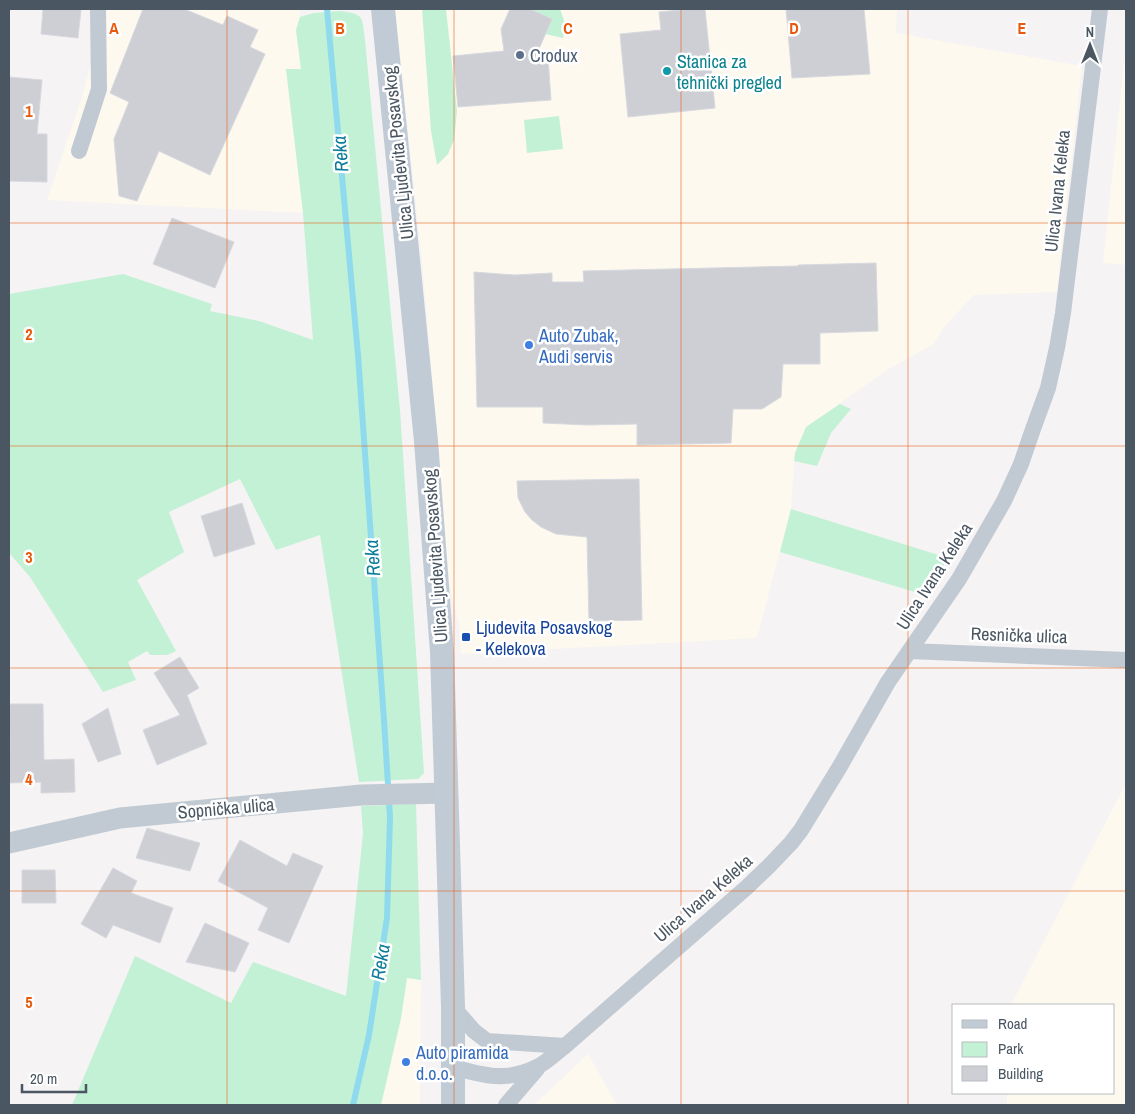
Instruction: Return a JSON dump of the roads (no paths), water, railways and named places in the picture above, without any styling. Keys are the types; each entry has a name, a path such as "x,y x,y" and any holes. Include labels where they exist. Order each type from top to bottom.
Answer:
{"main road":[{"name":"Ulica Ljudevita Posavskog","path":"383,9 426,442 442,652 453,1007 453,1105"}],"street":[{"path":"78,151 99,89 98,9"},
{"name":"Ulica Ivana Keleka","path":"506,1105 538,1067 565,1046 746,888 791,843 839,768 888,682 959,579 1004,501 1021,464 1048,388 1063,313 1100,9"},
{"name":"Resnička ulica","path":"910,651 1126,660"},
{"name":"Sopnička ulica","path":"9,843 120,818 361,795 447,793"},
{"path":"453,1007 474,1031 487,1041 565,1046"},
{"name":"Ulica Ivana Keleka","path":"453,1067 486,1077 515,1076 538,1067"}],"waterway":[{"name":"Reka","path":"327,9 358,355 390,817 387,918 369,1035 353,1105"}],"place":[{"name":"Crodux","path":"520,55"},
{"name":"Stanica za tehnički pregled","path":"667,71"},
{"name":"Auto Zubak, Audi servis","path":"529,345"},
{"name":"Ljudevita Posavskog - Kelekova","path":"466,637"},
{"name":"Auto piramida d.o.o.","path":"406,1062"}]}
